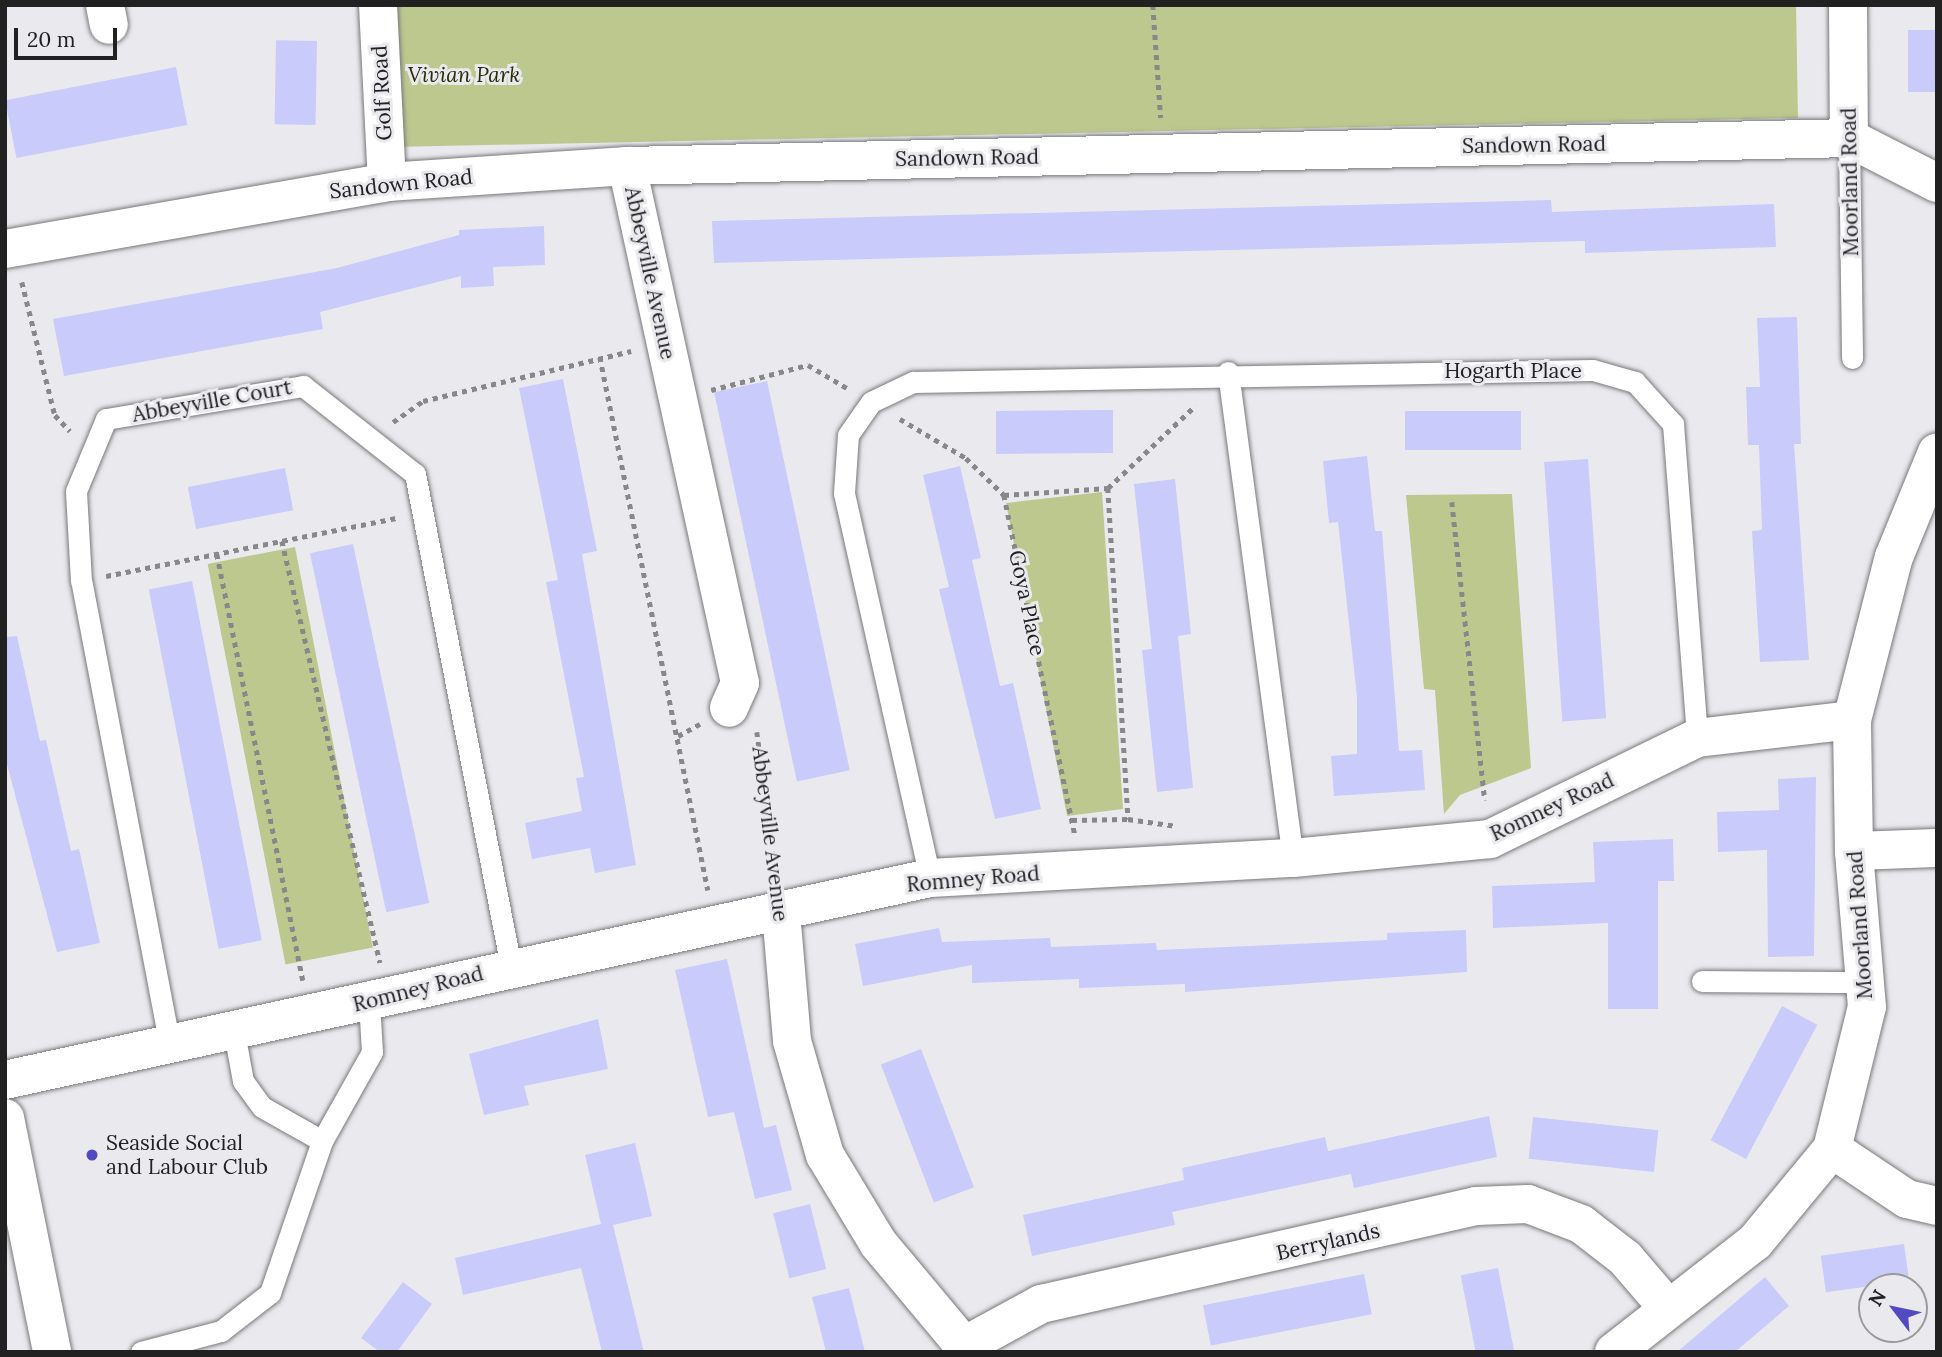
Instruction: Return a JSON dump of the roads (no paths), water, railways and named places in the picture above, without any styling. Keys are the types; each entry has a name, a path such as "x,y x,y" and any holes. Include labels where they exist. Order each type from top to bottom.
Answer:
{"street":[{"name":"Golf Road","path":"378,5 387,182"},
{"name":"Moorland Road","path":"1848,5 1849,138"},
{"name":"Sandown Road","path":"9,248 387,182 627,166 1849,138 1934,172"},
{"name":"Abbeyville Avenue","path":"627,166 740,683 729,708"},
{"name":"Moorland Road","path":"1614,1352 1755,1242 1832,1149 1867,1007 1854,851 1852,720 1894,557 1937,452"},
{"name":"Romney Road","path":"5,1080 311,1015 511,967 781,912 930,878 1293,858 1490,839 1697,738 1852,720"},
{"path":"1854,851 1937,848"},
{"name":"Abbeyville Avenue","path":"781,912 792,1041 825,1156 878,1242 967,1349"},
{"path":"6,1125 52,1352"},
{"path":"1832,1149 1908,1199 1937,1206"},
{"name":"Berrylands","path":"967,1349 1041,1304 1476,1206 1528,1204 1581,1224 1625,1258 1668,1308"}],"lane":[{"name":"Moorland Road","path":"1849,138 1852,358"},
{"name":"Hogarth Place","path":"1228,373 1593,370 1635,382 1673,424 1697,738"},
{"path":"930,878 844,493 848,435 871,402 913,382 1228,373 1293,858"},
{"name":"Abbeyville Court","path":"170,1046 81,581 76,491 106,419 303,386 415,474 511,967"},
{"path":"1702,981 1864,982"},
{"path":"141,1352 220,1331 270,1293 322,1141 372,1052 379,999"},
{"path":"234,1032 243,1081 262,1107 322,1141"}],"place":[{"name":"Seaside Social and Labour Club","path":"92,1155"}],"park label":[{"name":"Vivian Park","path":"464,75"}]}
